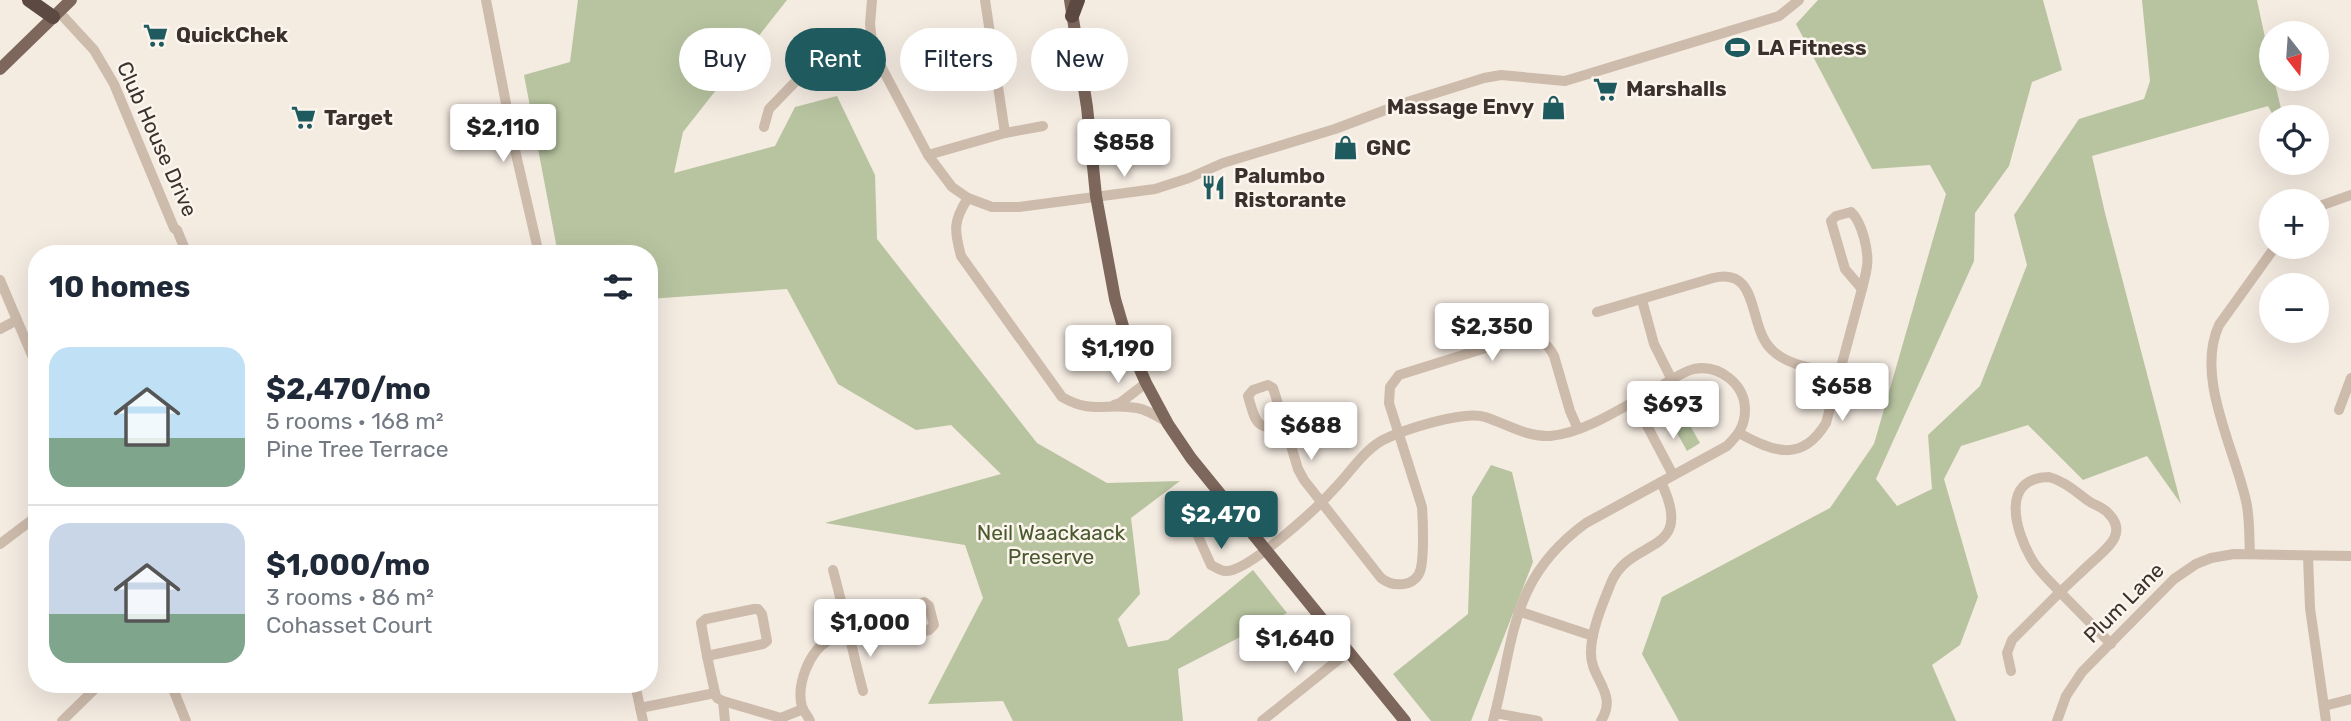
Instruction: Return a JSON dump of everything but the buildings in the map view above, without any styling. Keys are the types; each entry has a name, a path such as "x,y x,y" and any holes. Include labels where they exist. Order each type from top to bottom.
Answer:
{"highway":[{"path":"29,0 56,15"},
{"path":"1072,16 1078,0"}],"main road":[{"path":"0,69 71,0"},
{"path":"1070,0 1087,107 1096,196 1115,299 1127,340 1146,383 1167,423 1217,492 1267,549 1405,721"}],"street":[{"path":"486,0 515,150 537,245"},
{"path":"870,28 872,0"},
{"path":"985,0 1005,133"},
{"path":"886,76 928,155 952,187 968,198 992,207 1019,207 1127,194 1173,184 1223,163 1335,129 1404,103 1490,76 1509,75 1565,81 1779,16 1799,0"},
{"name":"Club House Drive","path":"56,15 94,50 114,84 173,228 177,230 183,245"},
{"path":"764,127 769,109 786,91"},
{"path":"928,155 1005,133 1043,126"},
{"path":"2329,203 2351,195"},
{"path":"968,198 957,215 956,236 961,256 1062,397 1079,407 1137,408 1154,414 1167,423"},
{"path":"1739,433 1774,450 1792,450 1809,443 1826,423 1862,289 1867,266 1857,219 1851,212 1836,216 1830,222 1845,269 1862,289"},
{"path":"2250,554 2247,503 2212,385 2210,357 2219,324 2266,259"},
{"path":"1597,312 1720,276 1734,278 1746,287 1759,332 1773,351 1788,361 1839,374"},
{"path":"0,280 28,346"},
{"path":"1642,300 1654,344 1672,380"},
{"path":"0,329 17,320"},
{"path":"1286,429 1268,429 1259,424 1248,396 1251,392 1268,386 1273,388 1286,429 1298,469 1386,582 1399,585 1415,578 1422,567 1423,517 1390,410 1389,394 1399,375 1529,336 1537,338 1550,348 1578,429"},
{"path":"1189,516 1211,565 1224,571 1236,569 1267,549 1322,502 1383,440 1468,414 1484,416 1516,430 1536,435 1555,435 1578,429 1687,372 1699,369 1714,370 1727,376 1738,386 1745,404 1744,421 1739,433 1727,446 1586,523 1565,539 1539,569 1527,588 1518,611 1494,717 1538,721"},
{"path":"2339,410 2351,378"},
{"path":"1100,408 1120,403 1146,383"},
{"path":"1644,420 1673,475"},
{"path":"2011,671 2007,653 2012,640 2060,592 2111,546 2116,534 2110,515 2104,509 2059,479 2038,478 2020,490 2014,506 2032,560 2060,592 2111,644"},
{"path":"1601,721 1605,714 1607,697 1592,663 1590,652 1593,636 1616,574 1627,562 1661,541 1671,526 1672,507 1661,482"},
{"path":"0,544 28,523"},
{"name":"Plum Lane","path":"2057,721 2066,696 2076,680 2181,573 2211,558 2234,554 2351,556"},
{"path":"2308,556 2310,608 2326,721"},
{"path":"833,570 863,691"},
{"path":"924,602 934,625 929,630 914,633 903,619 907,607 924,602"},
{"path":"707,656 767,641 762,614 758,609 706,619 701,623 707,656 725,721"},
{"path":"1518,611 1593,636"},
{"path":"810,721 803,709 801,688 803,676 813,655 828,640 903,619"},
{"path":"1262,721 1348,652"},
{"path":"62,721 91,693"},
{"path":"175,693 186,721"},
{"path":"637,693 643,721"},
{"path":"640,708 719,697 781,720 803,709"},
{"path":"2324,706 2351,699"}],"green space":[{"name":"Neil Waackaack Preserve","path":"578,0 787,0 765,28 679,28 679,91 715,91 683,132 674,173 775,146 795,107 837,96 875,175 877,239 1037,443 1107,483 1180,481 1131,518 1140,594 1118,619 1128,647 1168,640 1253,570 1287,613 1178,669 1183,721 1013,721 1003,701 928,704 983,598 965,545 825,523 1001,474 951,425 916,430 838,384 787,289 658,298 658,245 556,245 524,75 570,62"},
{"path":"1818,0 2043,0 2062,70 2032,82 2009,166 1975,213 1974,261 1876,479 1897,506 1932,489 1928,435 1980,386 2027,265 2014,215 2079,119 2144,99 2150,81 2142,0 2257,0 2261,21 2259,21 2259,91 2277,91 2280,105 2259,105 2259,109 2092,156 2181,504 2147,456 2083,480 2028,425 1961,446 1944,479 1978,597 1960,645 1932,665 1956,721 1679,721 1642,654 1662,597 1830,508 1874,444 1946,194 1930,165 1872,169 1796,24"},
{"path":"1678,387 1687,404 1655,422 1646,405"},
{"path":"1684,415 1700,443 1687,451 1671,422"},
{"path":"1491,465 1512,472 1533,562 1471,721 1431,721 1393,674 1468,614 1472,497"}],"place":[{"name":"QuickChek","path":"156,35"},
{"name":"LA Fitness","path":"1737,48"},
{"name":"Marshalls","path":"1606,89"},
{"name":"Massage Envy","path":"1554,107"},
{"name":"Target","path":"304,118"},
{"name":"GNC","path":"1346,148"},
{"name":"Palumbo Ristorante","path":"1214,188"}]}
